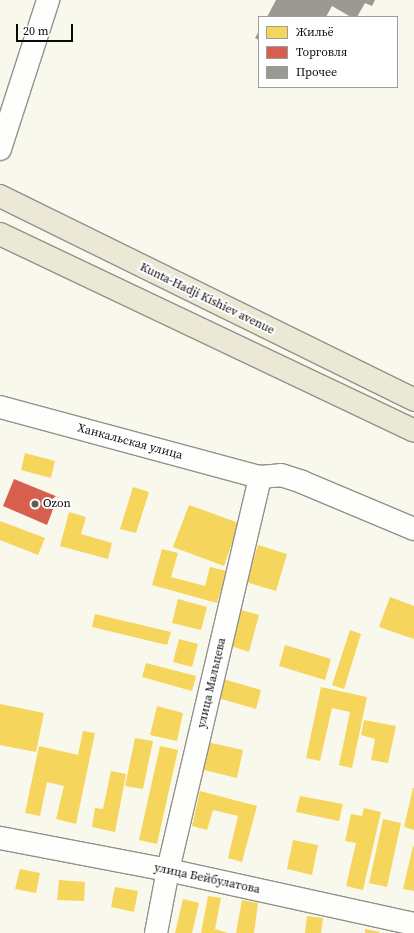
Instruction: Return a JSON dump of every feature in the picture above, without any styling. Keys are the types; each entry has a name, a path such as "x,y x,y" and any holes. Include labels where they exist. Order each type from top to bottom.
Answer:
{"main road":[{"name":"Kunta-Hadji Kishiev avenue","path":"0,196 414,400"},
{"path":"0,234 414,431"}],"street":[{"path":"0,149 48,0"},
{"name":"Ханкальская улица","path":"0,407 260,477"},
{"path":"260,477 281,475 302,482 414,529"},
{"name":"улица Мальцева","path":"156,933 168,870 260,477"},
{"name":"улица Бейбулатова","path":"0,838 168,870 414,924"}],"building: Жильё":[{"path":"25,453 55,461 51,478 21,470"},
{"path":"133,487 149,492 136,533 120,529"},
{"path":"189,505 239,523 224,566 173,547"},
{"path":"69,512 86,517 81,534 112,543 108,559 60,546"},
{"path":"0,521 45,538 38,555 0,540"},
{"path":"258,545 287,554 276,591 246,582"},
{"path":"162,549 178,553 171,577 205,586 210,567 227,571 217,603 152,585"},
{"path":"390,597 414,606 414,639 379,627"},
{"path":"178,599 207,607 201,630 172,623"},
{"path":"241,610 259,615 249,652 231,646"},
{"path":"95,614 171,632 167,645 92,627"},
{"path":"350,630 361,634 344,689 332,685"},
{"path":"179,639 198,644 192,667 173,662"},
{"path":"285,645 331,659 325,680 279,666"},
{"path":"146,663 196,676 192,691 142,677"},
{"path":"223,679 261,690 256,709 218,698"},
{"path":"321,687 367,697 352,768 339,765 350,712 332,708 320,761 306,758"},
{"path":"0,704 44,713 36,752 0,745"},
{"path":"157,706 183,713 177,741 150,735"},
{"path":"364,720 396,726 388,763 371,760 375,739 361,735"},
{"path":"83,731 95,733 76,824 56,819 64,786 47,782 40,816 25,813 39,746 78,755"},
{"path":"135,738 153,741 143,789 125,786"},
{"path":"207,742 243,750 237,778 200,769"},
{"path":"160,746 178,750 157,844 139,840"},
{"path":"111,771 126,774 115,832 92,827 95,808 103,809"},
{"path":"414,788 414,830 404,827"},
{"path":"200,791 257,806 242,862 228,858 238,816 213,810 207,830 192,826"},
{"path":"300,796 343,804 339,821 296,812"},
{"path":"364,808 381,812 363,890 346,886 356,843 345,841 351,814 362,816"},
{"path":"383,819 401,823 387,887 369,883"},
{"path":"293,840 318,845 312,875 287,869"},
{"path":"414,846 414,891 403,889"},
{"path":"20,869 40,873 36,893 15,889"},
{"path":"59,880 85,882 84,901 57,900"},
{"path":"115,887 138,891 134,912 111,907"},
{"path":"208,896 221,898 215,929 228,933 201,933"},
{"path":"183,899 199,903 192,933 175,933"},
{"path":"242,900 258,903 254,933 236,933"},
{"path":"307,916 323,918 321,933 305,933"},
{"path":"365,929 380,932 380,933 365,933"}],"building: Торговля":[{"path":"14,479 58,497 47,525 3,506"}],"building: Прочее":[{"path":"276,0 375,0 372,6 365,3 358,16 349,16 332,6 327,16 268,16"},
{"path":"258,33 258,40 255,38"}],"place":[{"name":"Ozon","path":"35,504"}]}
